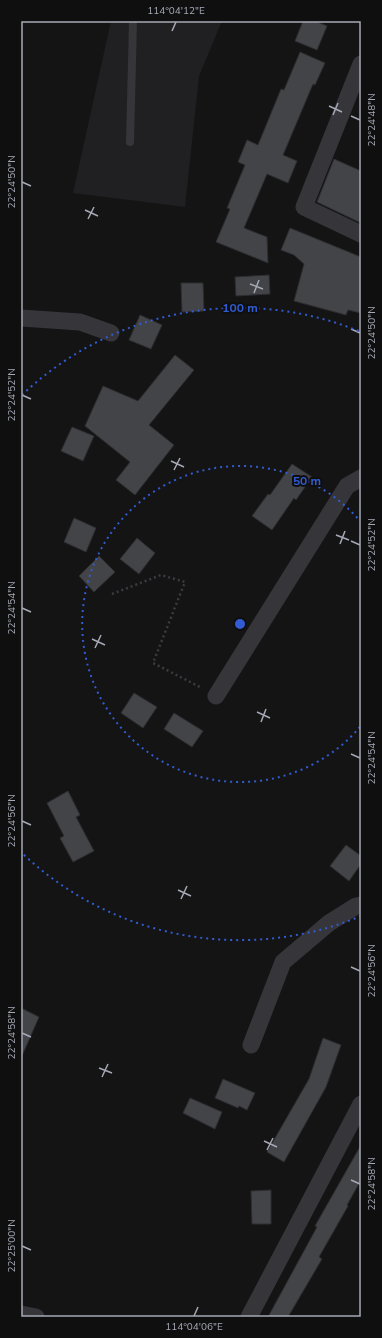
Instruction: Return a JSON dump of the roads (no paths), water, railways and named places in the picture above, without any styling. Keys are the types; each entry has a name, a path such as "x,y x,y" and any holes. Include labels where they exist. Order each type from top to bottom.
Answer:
{"street":[{"path":"361,64 304,207 361,234"},
{"path":"21,318 80,322 111,333"},
{"path":"216,696 347,486 361,478"},
{"path":"251,1045 282,962 329,923 356,906 361,905"},
{"path":"249,1317 361,1104"},
{"path":"21,1314 36,1317"}],"lane":[{"path":"130,142 133,21"}]}
